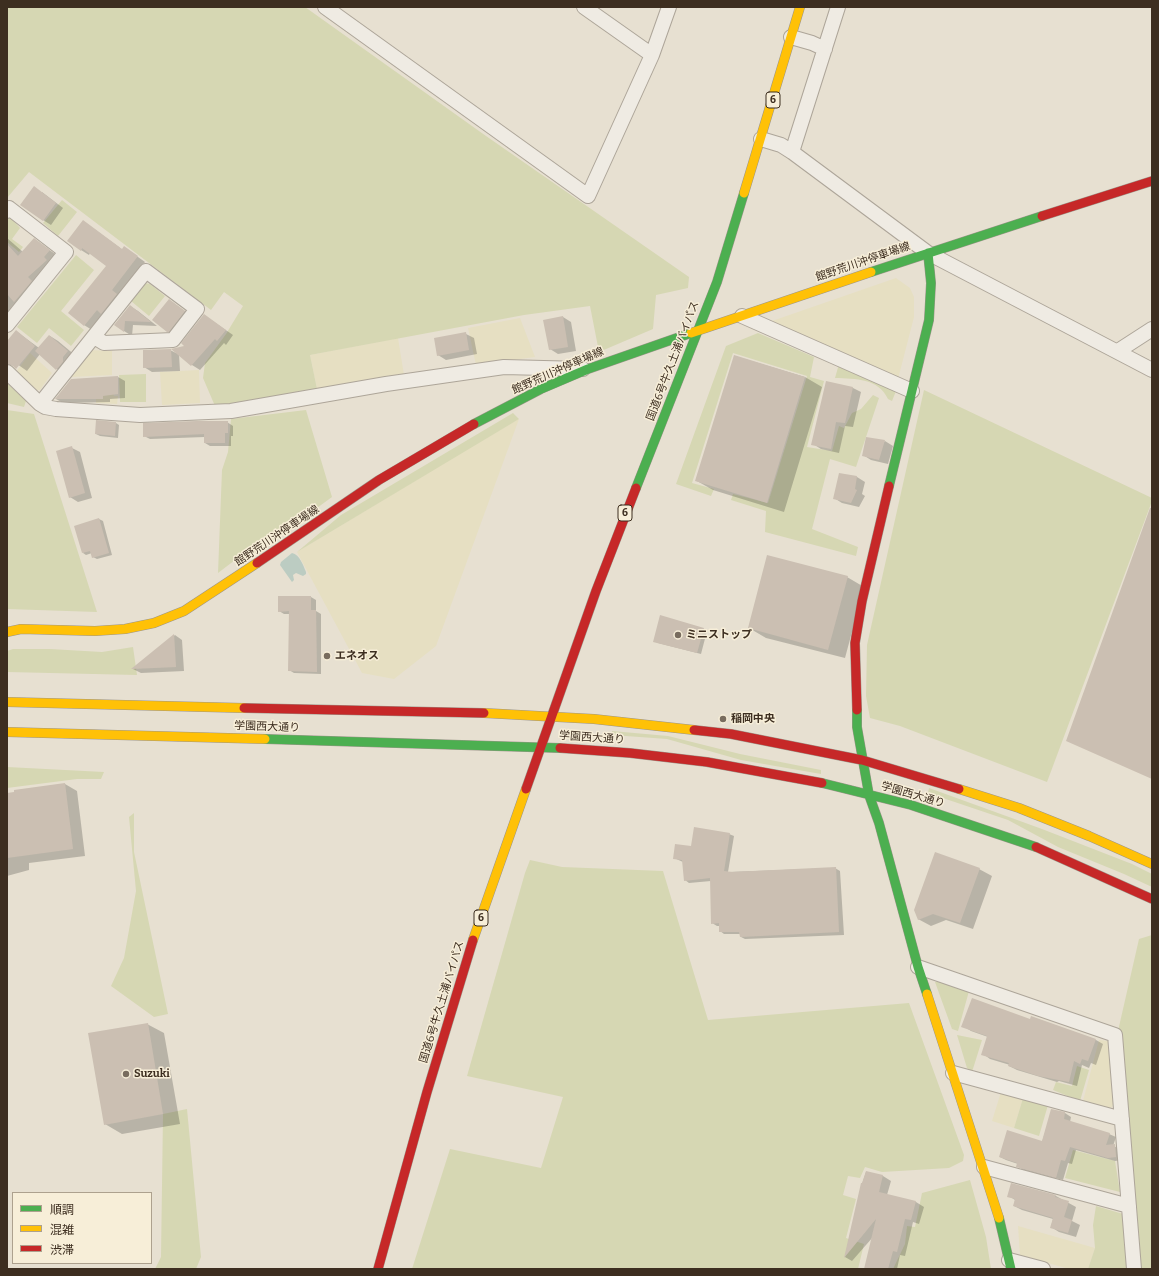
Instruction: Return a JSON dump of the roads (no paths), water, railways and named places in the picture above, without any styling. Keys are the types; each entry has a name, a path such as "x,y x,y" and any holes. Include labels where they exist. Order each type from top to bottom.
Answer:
{"main road":[{"name":"国道6号牛久土浦バイパス","path":"552,717 619,529 717,282 800,7"},
{"name":"館野荒川沖停車場線","path":"7,632 21,629 95,631 124,629 154,623 184,611 224,586 385,476 474,424 541,389 588,369 699,330 928,253 1152,181"},
{"path":"928,253 931,283 929,320 862,601 855,643 857,727 862,760 870,795 918,967 984,1167 998,1214 1010,1265"},
{"name":"学園西大通り","path":"7,702 506,714 594,719 730,734 862,760 915,775 1019,808 1089,836 1152,864"},
{"name":"6","path":"541,746 552,717"},
{"name":"学園西大通り","path":"7,732 541,746 630,753 707,762 831,785 911,805 1031,845 1152,899"},
{"name":"国道6号牛久土浦バイパス","path":"378,1269 427,1092 480,919 541,746"}],"street":[{"path":"325,7 588,196 652,55 669,7"},
{"path":"584,7 652,55"},
{"path":"792,152 838,7"},
{"path":"791,37 812,43 825,49"},
{"path":"761,139 781,145 792,152 928,253 1152,370"},
{"path":"7,210 9,208 66,252 7,325"},
{"path":"40,404 94,336 146,271 197,309 173,340 104,343 94,336"},
{"path":"742,316 912,391"},
{"path":"1118,351 1152,329"},
{"path":"7,372 45,407 140,415 231,411 386,384 504,367 588,369"},
{"path":"918,967 1115,1035 1134,1269"},
{"path":"952,1073 1122,1119"},
{"path":"984,1167 1129,1206"},
{"path":"1010,1265 1043,1269"}],"place":[{"name":"ミニストップ","path":"678,635"},
{"name":"エネオス","path":"327,656"},
{"name":"稲岡中央","path":"723,719"},
{"name":"Suzuki","path":"126,1074"}]}
